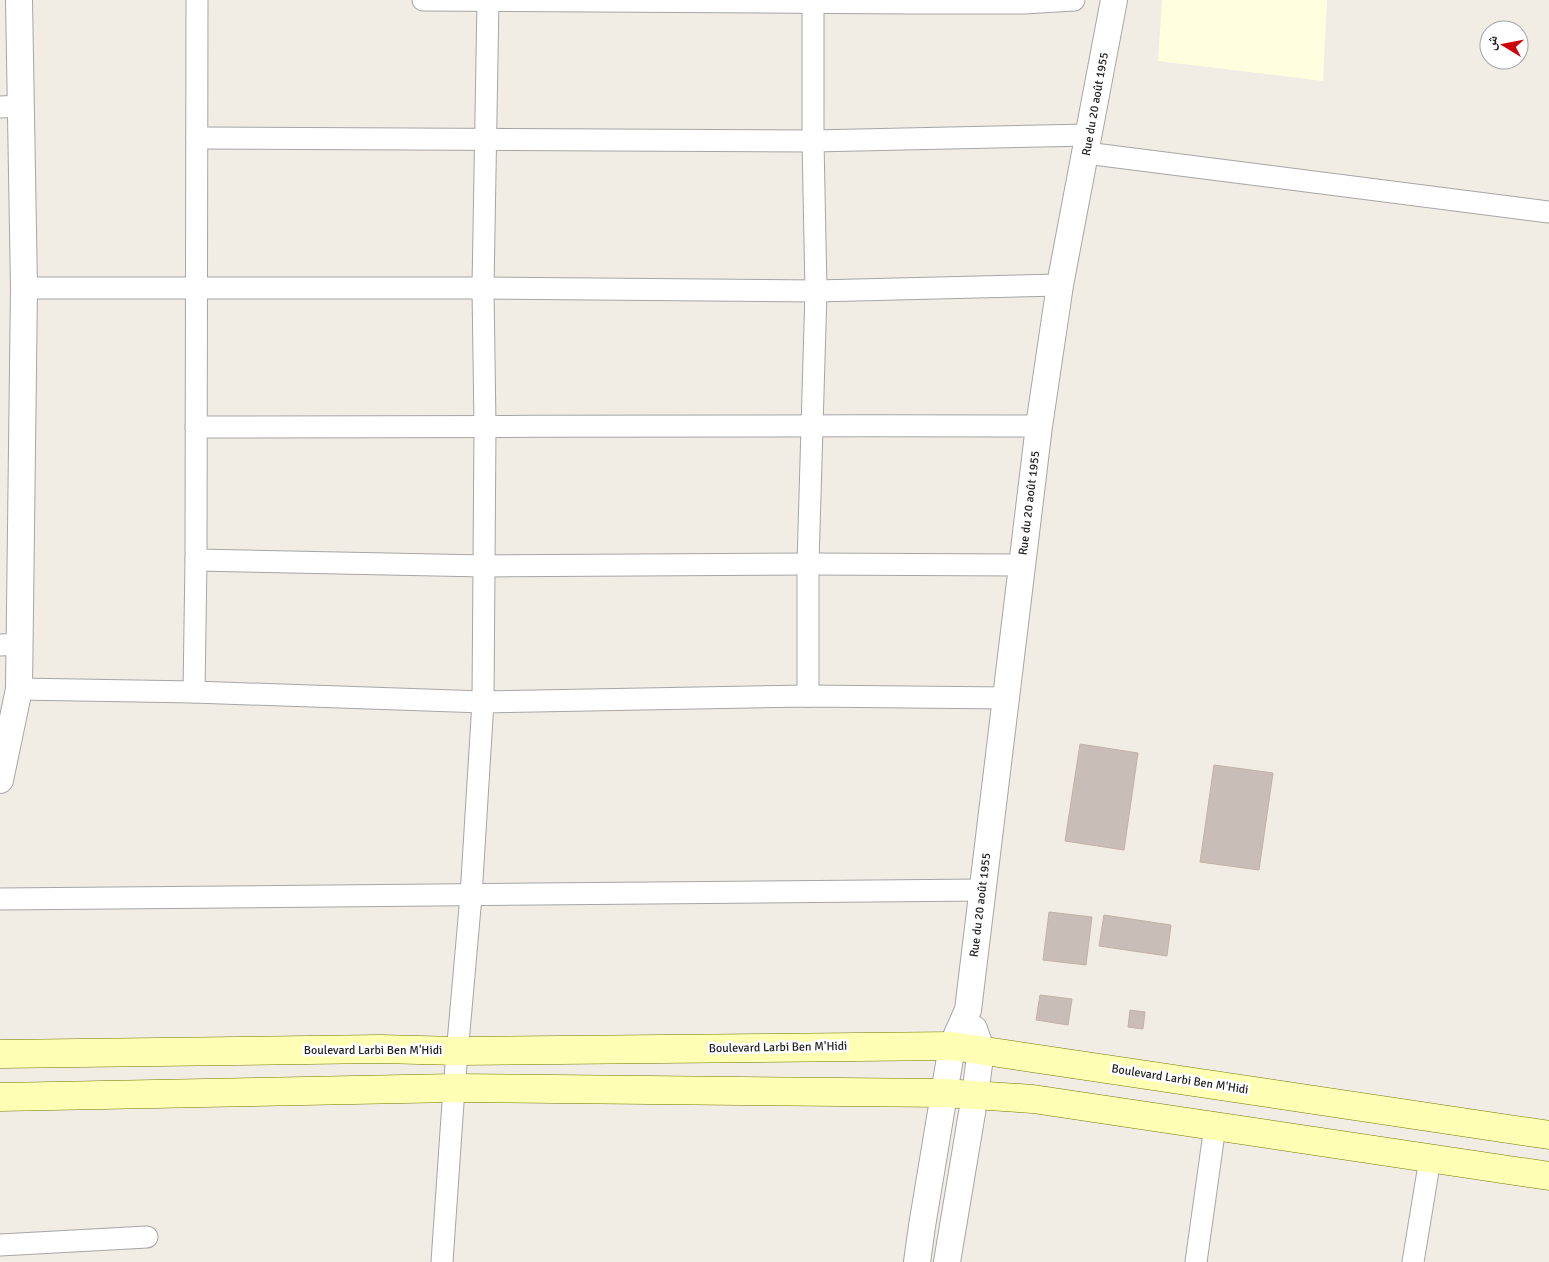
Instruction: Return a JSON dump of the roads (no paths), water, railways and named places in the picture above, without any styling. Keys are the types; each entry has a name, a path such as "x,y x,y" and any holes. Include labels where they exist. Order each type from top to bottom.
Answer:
{"main road":[{"name":"Boulevard Larbi Ben M'Hidi","path":"0,1054 380,1049 458,1051 952,1046 1549,1135"},
{"path":"0,1096 454,1088 944,1093 1033,1099 1549,1176"}],"street":[{"path":"0,780 19,688 10,644 24,288 10,106 19,0"},
{"path":"194,692 197,0"},
{"path":"423,0 1024,3 1074,0"},
{"path":"442,1262 454,1088 471,896 483,702 485,427 483,288 488,0"},
{"name":"Rue du 20 août 1955","path":"918,1262 922,1226 952,1046 968,1010 1039,426 1060,285 1114,0"},
{"path":"808,696 808,564 816,291 813,1"},
{"path":"197,138 1087,144 1549,212"},
{"path":"24,288 483,288 816,291 1060,285"},
{"path":"196,426 1039,426"},
{"path":"196,560 484,566 808,564 1021,566"},
{"path":"19,688 483,702 808,696 1006,698"},
{"path":"0,899 982,890"},
{"name":"Rue du 20 août 1955","path":"948,1262 981,1049 968,1010"},
{"path":"1196,1262 1215,1126"},
{"path":"1413,1262 1430,1159"},
{"path":"0,1246 147,1237"}]}
